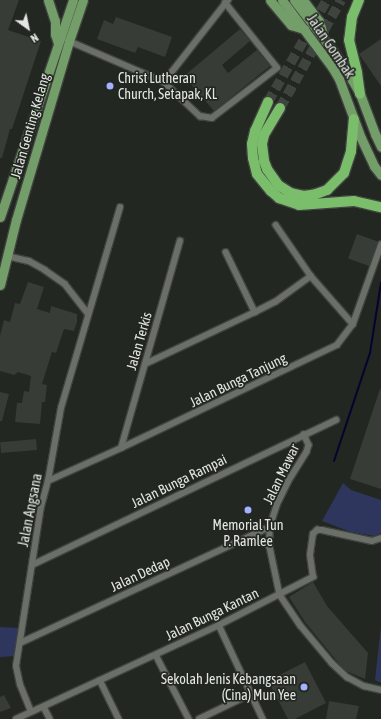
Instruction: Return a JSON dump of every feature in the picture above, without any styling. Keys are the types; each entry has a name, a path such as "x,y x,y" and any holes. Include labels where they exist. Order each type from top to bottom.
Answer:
{"highway":[{"path":"359,0 352,17 349,40 357,73 360,94"},
{"path":"268,102 255,131 252,144 253,158 258,174 271,191 279,198 299,205 354,201 379,207"},
{"path":"280,108 264,135 262,144 264,161 267,169 278,185 291,193 304,196 327,190 344,173 351,151 354,119"}],"main road":[{"path":"48,0 55,21 55,34 58,43"},
{"name":"Jalan Genting Kelang","path":"0,217 73,0"},
{"name":"Jalan Genting Kelang","path":"3,255 9,246 69,41 83,0"},
{"path":"270,0 291,25 304,29"},
{"name":"Jalan Gombak","path":"282,0 339,80 369,156 381,175"},
{"name":"Jalan Gombak","path":"294,0 336,55 360,94 374,134 381,147"},
{"path":"303,0 319,21 326,41"},
{"path":"0,285 3,255"}],"street":[{"path":"69,41 164,82 200,116 212,118 276,69 276,66 226,2 164,82"},
{"name":"Jalan Angsana","path":"31,712 20,685 16,666 41,507 48,481 61,408 120,207"},
{"path":"276,225 311,276 353,324"},
{"name":"Jalan Terkis","path":"121,448 180,241"},
{"name":"Jalan Bunga Tanjung","path":"48,481 121,448 337,345 353,324 381,245"},
{"path":"226,252 255,312"},
{"path":"3,255 29,261 45,270 64,284 88,313"},
{"path":"145,364 275,302 311,276"},
{"name":"Jalan Bunga Rampai","path":"32,564 336,420"},
{"name":"Jalan Mawar","path":"280,595 270,547 270,527 277,506 288,483 307,452 309,445 304,434"},
{"name":"Jalan Dedap","path":"20,643 270,527"},
{"name":"Jalan Bunga Kantan","path":"16,719 219,625 313,577 310,555 313,534 317,530 372,541 379,539"},
{"path":"280,595 306,633 332,663 347,677 364,686 381,690"},
{"path":"219,625 263,719"},
{"path":"156,655 189,719"},
{"path":"100,680 119,719"},
{"path":"200,719 251,694"},
{"path":"44,707 50,719"}],"shaded area":[{"path":"343,483 351,490 381,500 381,533 374,536 351,532 322,521"},
{"path":"381,626 381,682 379,682 375,680"},
{"path":"0,627 20,628 15,656 0,657"}],"building":[{"path":"0,0 19,0 8,30 41,41 12,129 10,129 2,158 0,158"},
{"path":"116,17 172,37 165,57 138,47 135,53 97,39 104,20 113,24"},
{"path":"240,29 250,41 222,65 228,73 257,50 270,66 214,111 184,76"},
{"path":"381,39 381,86 359,54"},
{"path":"357,234 379,242 370,266 348,258"},
{"path":"28,282 44,287 37,309 50,313 51,306 77,314 77,322 74,331 64,329 56,353 52,352 42,384 47,385 45,402 42,402 40,424 15,422 17,403 22,403 24,391 29,392 31,376 18,372 14,375 0,371 0,336 4,320 10,322 15,303 20,304"},
{"path":"381,389 381,489 350,479"},
{"path":"0,392 9,394 2,421 0,421"},
{"path":"36,439 37,450 1,453 0,442"},
{"path":"313,582 327,606 368,653 365,679 346,671 340,665 305,622 289,597"},
{"path":"305,662 326,703 295,719 288,719 268,681"},
{"path":"4,695 11,708 0,712 0,697"},
{"path":"329,701 359,706 356,719 326,719"}],"waterway":[{"path":"334,461 370,353 381,283"}],"tunnel":[{"path":"268,102 327,0"},
{"path":"280,108 341,0"}],"place":[{"name":"Christ Lutheran Church, Setapak, KL","path":"110,86"},
{"name":"Memorial Tun P. Ramlee","path":"248,510"},
{"name":"Sekolah Jenis Kebangsaan (Cina) Mun Yee","path":"304,687"}]}
